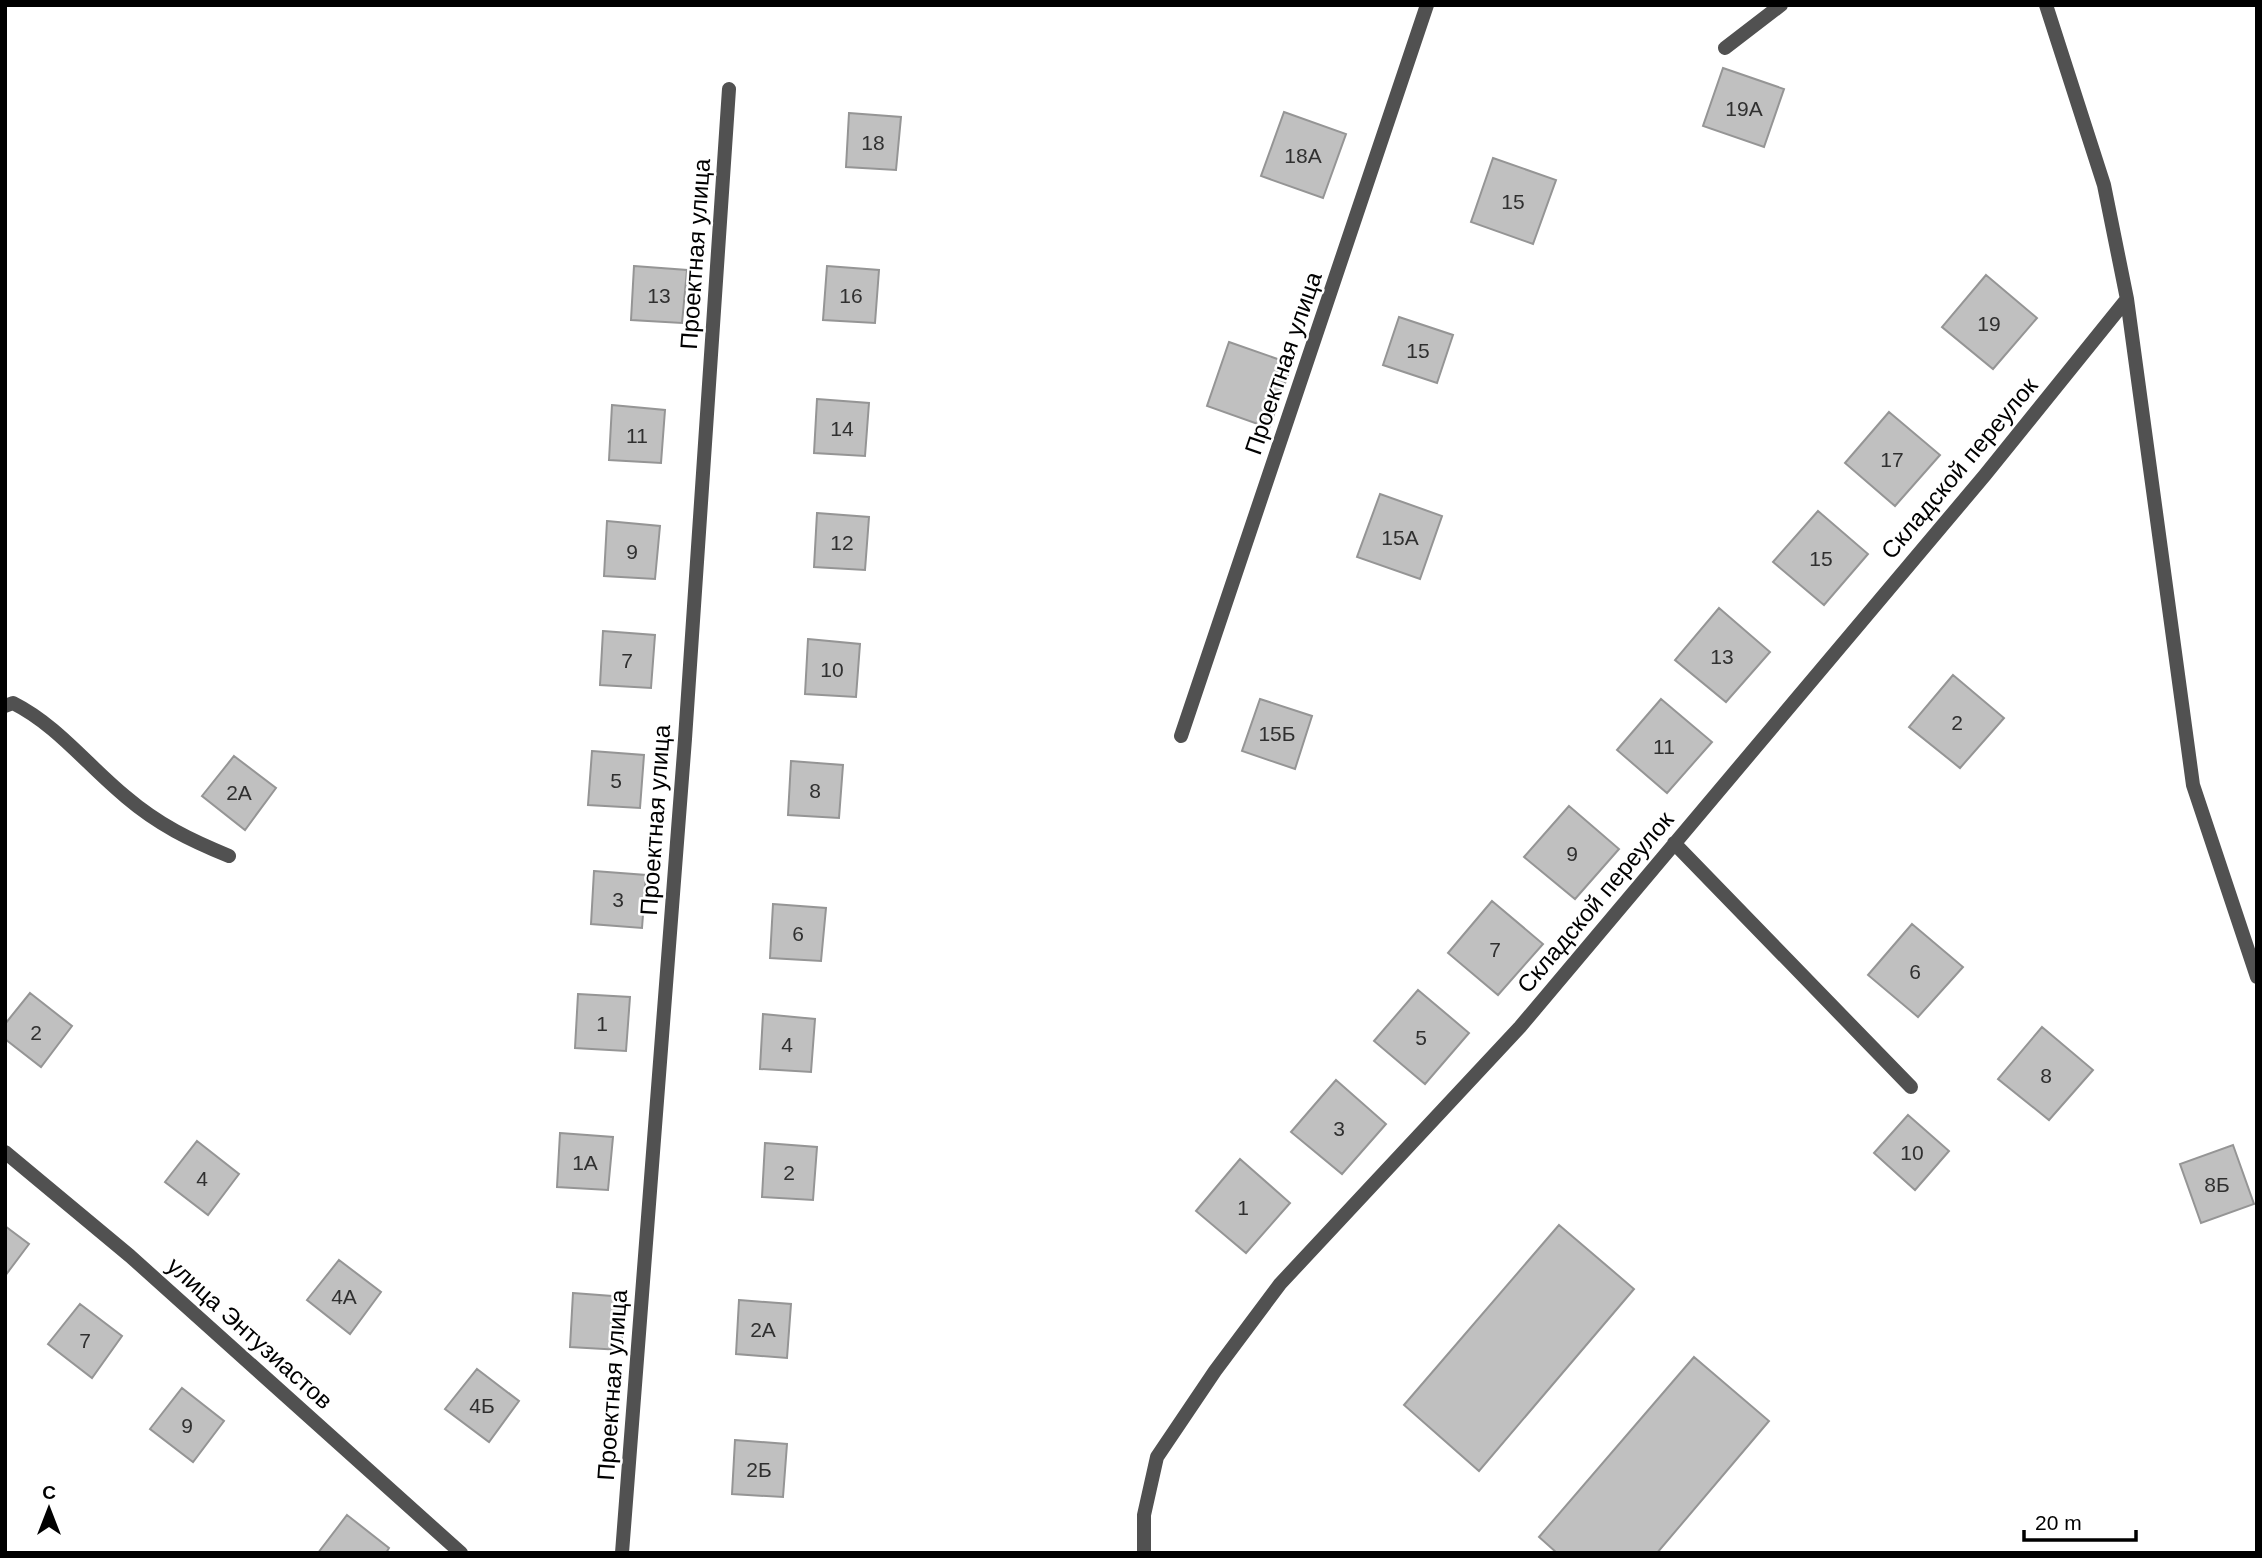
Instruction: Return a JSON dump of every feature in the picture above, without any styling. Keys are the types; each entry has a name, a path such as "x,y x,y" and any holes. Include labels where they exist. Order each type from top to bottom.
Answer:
{"street":[{"name":"Проектная улица","path":"1181,736 1427,5"},
{"path":"1725,48 1780,5"},
{"path":"2046,5 2104,185 2127,299 2193,785 2257,977"},
{"name":"Проектная улица","path":"622,1553 685,739 729,89"},
{"name":"Складской переулок","path":"1144,1553 1144,1515 1157,1457 1215,1371 1280,1284 1520,1027 1985,475 2127,299"},
{"path":"5,706 13,703 36,715 126,797 175,833 229,856"},
{"path":"1674,843 1911,1087"},
{"name":"улица Энтузиастов","path":"5,1152 130,1256 461,1553"}],"building":[{"path":"1723,68 1784,89 1764,147 1703,126"},
{"path":"1284,112 1346,134 1323,198 1261,176"},
{"path":"849,113 901,117 896,170 846,167"},
{"path":"1493,158 1556,180 1533,244 1471,222"},
{"path":"634,266 687,270 682,323 631,320"},
{"path":"827,266 879,270 875,323 823,320"},
{"path":"1986,275 2037,318 1993,369 1942,327"},
{"path":"1399,317 1453,335 1437,383 1383,365"},
{"path":"1229,342 1292,364 1269,428 1207,406"},
{"path":"817,399 869,403 865,456 814,453"},
{"path":"612,405 665,410 661,463 609,460"},
{"path":"1889,412 1940,455 1895,506 1845,463"},
{"path":"1380,494 1442,516 1420,579 1357,557"},
{"path":"1818,511 1868,554 1824,605 1773,562"},
{"path":"817,513 869,517 865,570 814,567"},
{"path":"607,521 660,526 655,579 604,576"},
{"path":"1719,608 1770,652 1726,702 1675,660"},
{"path":"603,631 655,635 651,688 600,685"},
{"path":"808,639 860,644 856,697 805,694"},
{"path":"1953,675 2004,718 1960,768 1909,727"},
{"path":"1260,699 1312,716 1295,769 1242,751"},
{"path":"1661,699 1712,742 1667,793 1617,750"},
{"path":"592,751 644,755 640,808 588,805"},
{"path":"234,756 276,788 245,830 202,796"},
{"path":"791,761 843,765 839,818 788,815"},
{"path":"1569,806 1619,849 1575,899 1524,857"},
{"path":"594,871 646,875 642,928 591,924"},
{"path":"1492,901 1543,944 1498,995 1448,953"},
{"path":"773,904 826,908 821,961 770,958"},
{"path":"1912,924 1963,967 1918,1017 1868,975"},
{"path":"1418,990 1469,1033 1425,1084 1374,1041"},
{"path":"30,993 72,1026 41,1067 5,1039 5,1024"},
{"path":"578,994 630,997 626,1051 575,1048"},
{"path":"763,1014 815,1019 811,1072 760,1069"},
{"path":"2042,1027 2093,1070 2049,1120 1998,1079"},
{"path":"1336,1080 1386,1124 1342,1174 1291,1132"},
{"path":"1908,1115 1949,1151 1915,1190 1874,1153"},
{"path":"560,1133 613,1137 608,1190 557,1187"},
{"path":"197,1141 239,1174 208,1215 165,1182"},
{"path":"765,1143 817,1147 813,1200 762,1197"},
{"path":"2233,1145 2254,1204 2201,1223 2180,1164"},
{"path":"1240,1159 1290,1203 1246,1253 1196,1211"},
{"path":"1559,1225 1634,1289 1479,1471 1404,1405"},
{"path":"5,1226 29,1244 5,1276"},
{"path":"339,1260 381,1292 350,1334 307,1300"},
{"path":"573,1293 625,1297 621,1350 570,1347"},
{"path":"739,1300 791,1304 787,1358 736,1354"},
{"path":"80,1304 122,1336 92,1378 48,1344"},
{"path":"1694,1357 1769,1421 1657,1553 1557,1553 1539,1537"},
{"path":"477,1369 519,1401 489,1442 445,1409"},
{"path":"182,1388 224,1421 193,1462 150,1429"},
{"path":"735,1440 787,1444 783,1497 732,1494"},
{"path":"347,1515 389,1548 386,1553 318,1553"}]}
